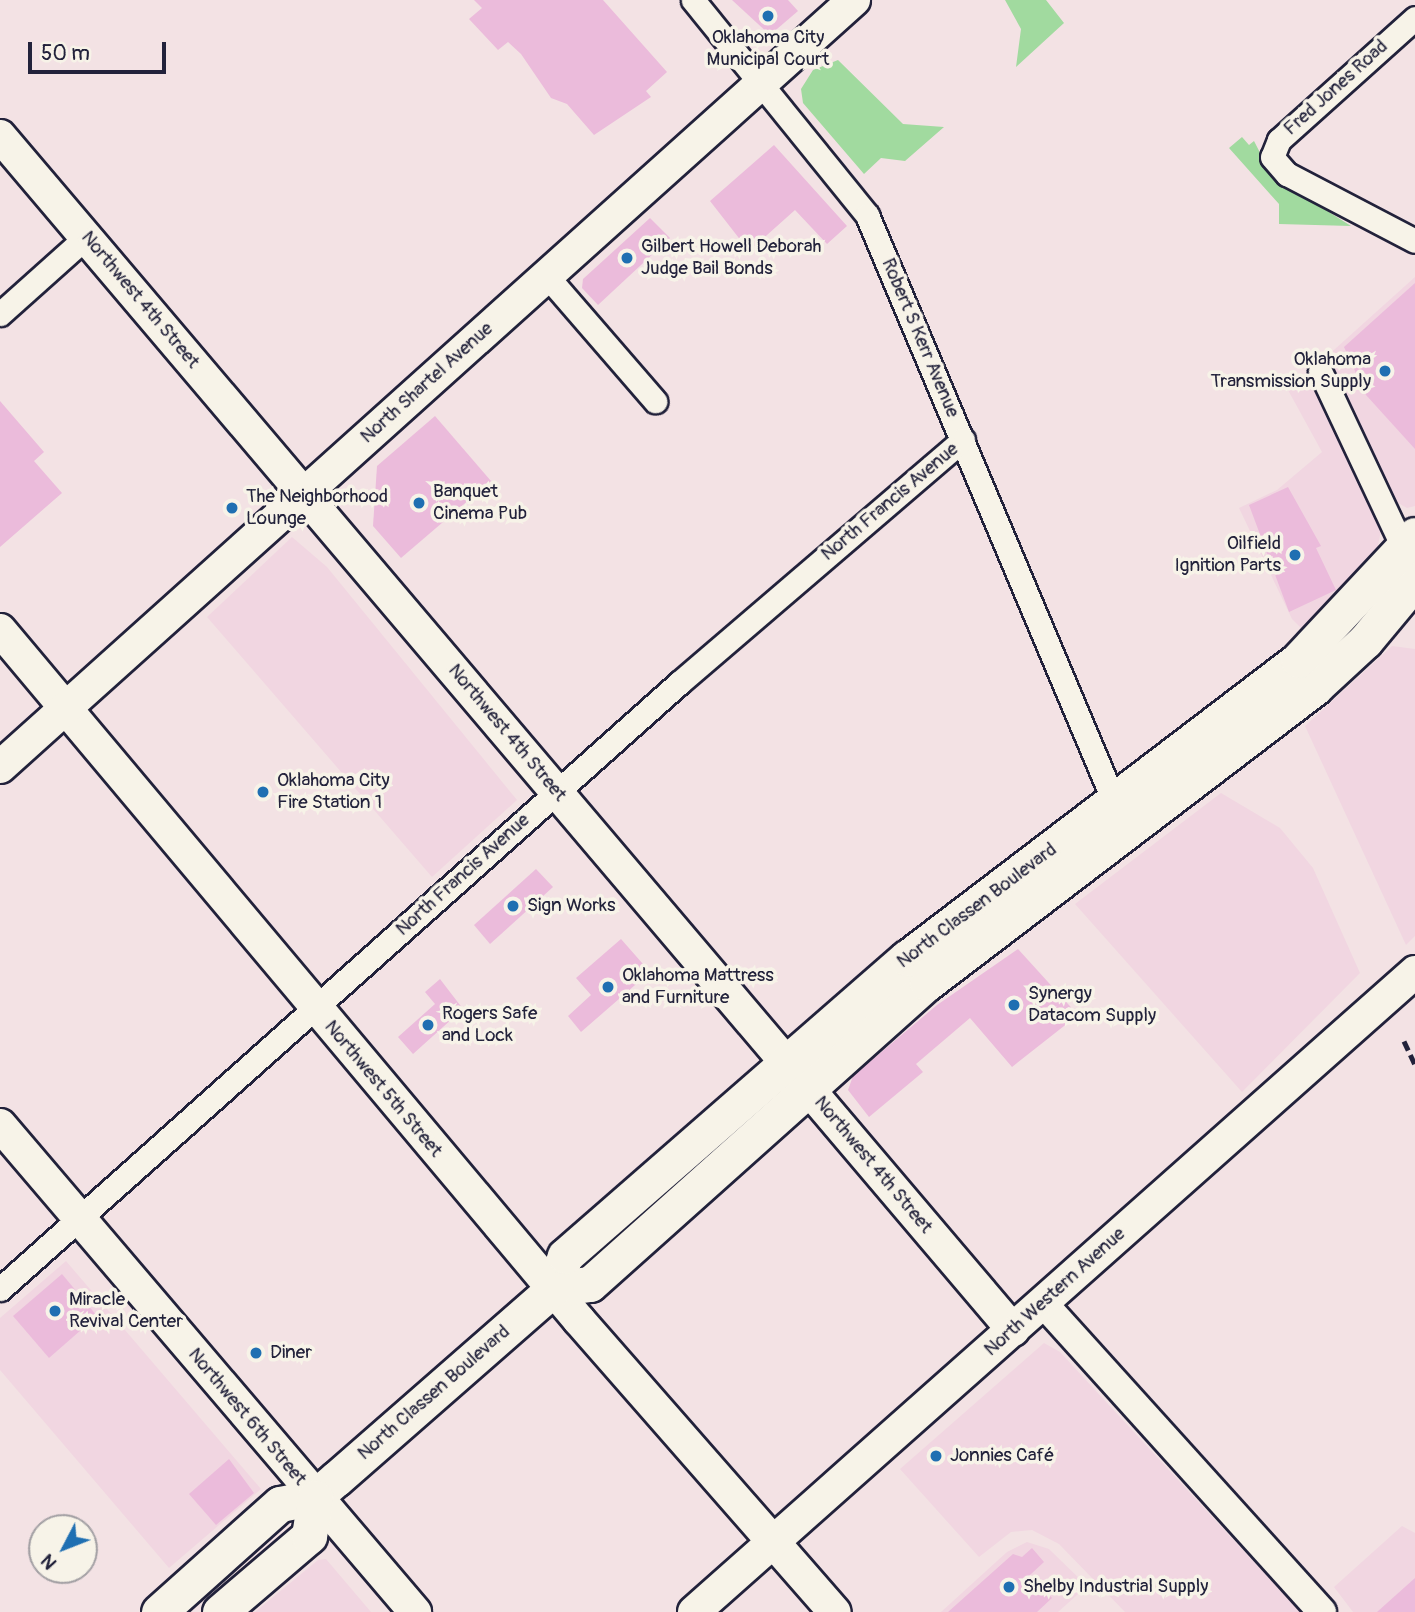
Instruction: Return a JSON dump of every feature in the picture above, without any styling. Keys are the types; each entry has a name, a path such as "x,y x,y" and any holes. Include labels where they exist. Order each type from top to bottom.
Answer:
{"main road":[{"name":"North Shartel Avenue","path":"0,767 306,495 546,275 854,0"},
{"name":"Northwest 4th Street","path":"0,136 1013,1330"},
{"name":"North Classen Boulevard","path":"159,1612 280,1504 315,1497 553,1289 590,1284 797,1075 927,983 1121,818 1298,660 1411,552"},
{"name":"North Classen Boulevard","path":"1121,818 1315,687 1365,642 1415,581"},
{"name":"Northwest 5th Street","path":"0,629 314,1008 553,1289 772,1544 840,1610"},
{"name":"North Western Avenue","path":"694,1612 1415,972"},
{"name":"Northwest 6th Street","path":"0,1125 415,1612"},
{"path":"220,1612 309,1536 315,1497"}],"street":[{"name":"Robert S Kerr Avenue","path":"693,0 867,215 1121,818"},
{"name":"Fred Jones Road","path":"1415,18 1279,139 1272,152 1276,166 1415,241"},
{"path":"0,314 86,237"},
{"path":"546,275 655,401"},
{"path":"1320,371 1411,552"},
{"name":"North Francis Avenue","path":"0,1289 557,792 963,440"},
{"path":"1043,1303 1322,1612"}],"shaded area":[{"path":"1415,277 1415,506 1407,508 1393,500 1325,358"},
{"path":"1308,373 1381,530 1377,551 1304,631 1292,619 1239,508 1277,490 1322,452 1288,390"},
{"path":"292,537 327,567 517,800 432,877 207,617"},
{"path":"1392,646 1415,649 1415,936 1406,945 1305,726"},
{"path":"1221,793 1280,828 1313,868 1360,973 1242,1092 1075,904"},
{"path":"66,1261 261,1489 169,1568 0,1370 0,1318"},
{"path":"1044,1343 1060,1352 1300,1612 1125,1612 1059,1544 1032,1530 1011,1532 979,1557 900,1469"},
{"path":"1402,1526 1415,1533 1415,1612 1353,1612 1334,1587"},
{"path":"1027,1542 1049,1549 1087,1586 1058,1612 941,1612 1007,1552"},
{"path":"326,1559 371,1612 255,1612 318,1560"}],"green space":[{"path":"1005,0 1046,0 1064,23 1016,67 1021,29"},
{"path":"838,60 903,124 944,127 905,161 881,158 864,174 803,103 801,89 813,70"},
{"path":"1242,137 1249,145 1254,141 1272,176 1351,226 1279,224 1279,204 1229,148"}],"building":[{"path":"474,0 603,0 667,72 646,91 651,97 594,135 567,104 551,98 521,54 508,42 498,50 469,19 482,8"},
{"name":"Oklahoma City Municipal Court","path":"732,0 788,0 798,11 770,35"},
{"path":"774,145 847,226 827,244 795,210 749,251 710,201"},
{"name":"Gilbert Howell Deborah Judge Bail Bonds","path":"650,218 670,238 598,305 582,288 583,279"},
{"name":"Oklahoma Transmission Supply","path":"1415,283 1415,449 1366,395 1344,347"},
{"path":"0,401 44,452 34,461 62,493 0,547"},
{"name":"Banquet Cinema Pub","path":"435,416 491,481 401,558 373,526 377,466"},
{"name":"Oilfield Ignition Parts","path":"1288,487 1321,546 1316,548 1336,590 1289,612 1249,505"},
{"name":"Sign Works","path":"536,869 553,887 490,944 474,925"},
{"name":"Oklahoma Mattress and Furniture","path":"621,939 650,972 581,1032 568,1016 591,995 576,978"},
{"path":"1018,949 1078,1015 1012,1067 970,1018 916,1064 923,1072 869,1117 848,1090 853,1076 937,1005"},
{"name":"Rogers Safe and Lock","path":"440,979 463,1009 413,1054 398,1037 435,1004 425,992"},
{"name":"Miracle Revival Center","path":"62,1274 97,1316 49,1358 13,1316"},
{"path":"229,1459 254,1493 216,1525 189,1494"},
{"name":"Shelby Industrial Supply","path":"1032,1548 1044,1562 1030,1575 1052,1598 1037,1612 948,1612 1013,1554 1022,1557"},
{"path":"1415,1578 1415,1612 1377,1612"}],"railway":[{"path":"1404,1041 1415,1065"}],"place":[{"name":"Oklahoma City Municipal Court","path":"768,16"},
{"name":"Gilbert Howell Deborah Judge Bail Bonds","path":"627,258"},
{"name":"Oklahoma Transmission Supply","path":"1385,371"},
{"name":"Banquet Cinema Pub","path":"419,503"},
{"name":"The Neighborhood Lounge","path":"232,508"},
{"name":"Oilfield Ignition Parts","path":"1295,555"},
{"name":"Oklahoma City Fire Station 1","path":"263,792"},
{"name":"Sign Works","path":"513,906"},
{"name":"Oklahoma Mattress and Furniture","path":"608,987"},
{"name":"Synergy Datacom Supply","path":"1014,1005"},
{"name":"Rogers Safe and Lock","path":"428,1025"},
{"name":"Miracle Revival Center","path":"55,1311"},
{"name":"Diner","path":"256,1353"},
{"name":"Jonnies Café","path":"936,1456"},
{"name":"Shelby Industrial Supply","path":"1009,1587"}]}
